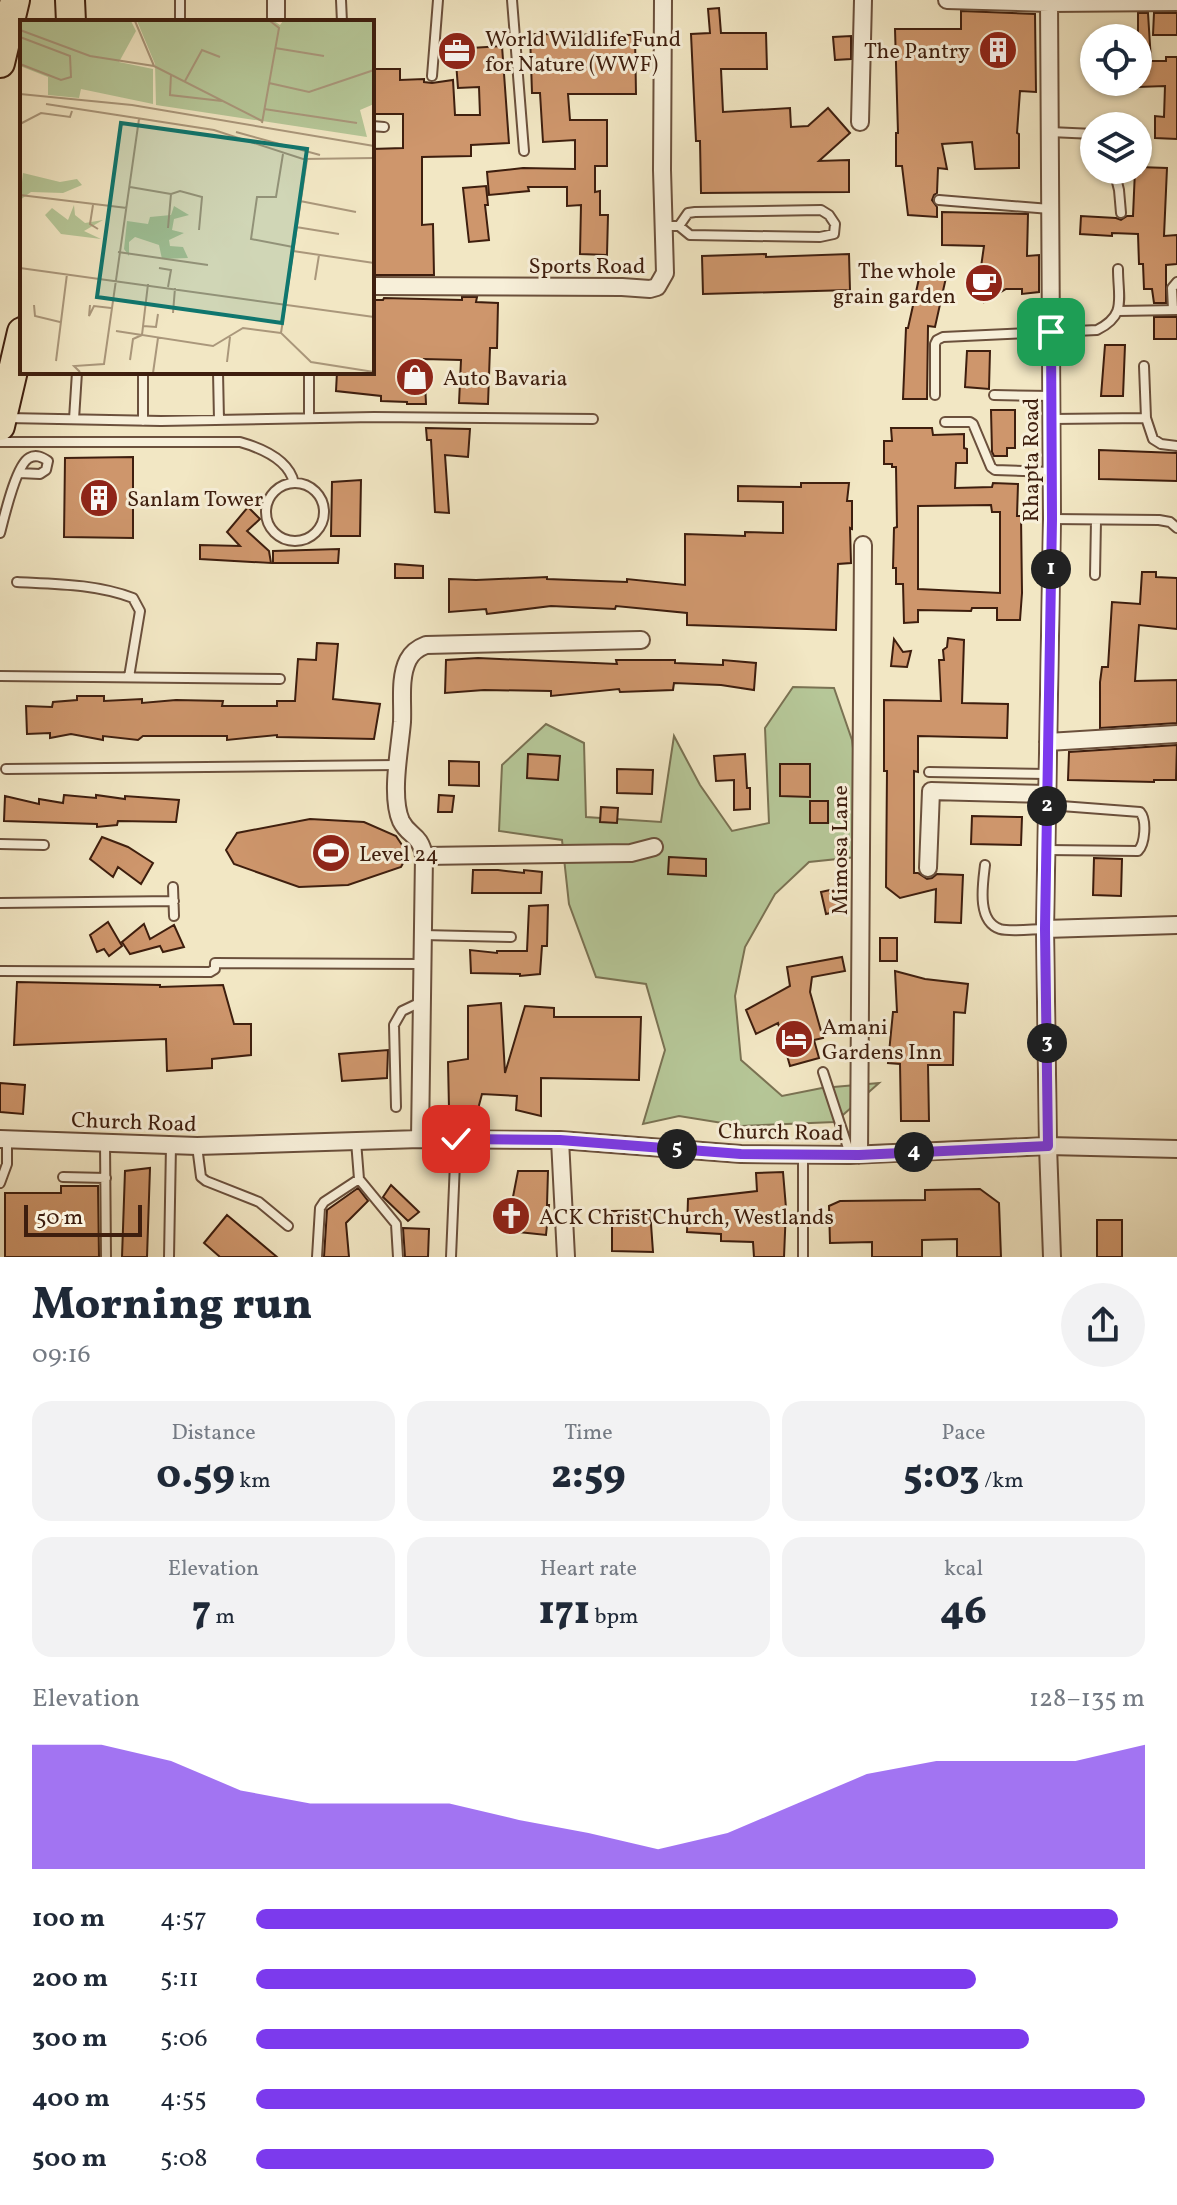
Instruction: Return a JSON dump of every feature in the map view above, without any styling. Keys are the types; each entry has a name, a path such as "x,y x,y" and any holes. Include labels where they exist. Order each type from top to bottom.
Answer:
{"highway":[{"path":"0,63 15,0"},
{"path":"70,0 71,20"},
{"path":"1,429 20,341"}],"street":[{"name":"Sports Road","path":"374,286 657,287 665,273 672,226 662,170 663,0"},
{"path":"860,122 863,0"},
{"path":"947,0 1177,2"},
{"name":"Rhapta Road","path":"1049,1 1053,396 1045,929 1052,1257"},
{"name":"Mimosa Lane","path":"854,1155 863,545"},
{"path":"420,1139 424,856 422,843 402,821 397,804 397,765 407,662 417,649 426,645 641,640"},
{"path":"1048,742 1177,734"},
{"path":"928,868 931,791 1047,799"},
{"path":"424,856 631,853 654,847"},
{"path":"1045,929 1177,925"},
{"name":"Church Road","path":"3,1139 197,1146 420,1139 560,1140 741,1154 854,1155 1048,1146 1177,1149"},
{"path":"560,1140 566,1257"}],"lane":[{"path":"341,0 342,20"},
{"path":"432,76 438,0"},
{"path":"512,0 524,151"},
{"path":"374,126 384,127"},
{"path":"1049,132 1080,133"},
{"path":"1118,184 1121,213"},
{"path":"939,200 1050,209"},
{"path":"821,210 835,224 834,234 820,237 690,235 672,226 688,213 695,212 821,210"},
{"path":"935,395 937,340 943,337 1097,330 1111,323 1118,311 1118,269"},
{"path":"1118,311 1175,310 1172,288 1177,282"},
{"path":"1144,366 1146,418 1153,439 1161,444 1177,446"},
{"path":"74,419 77,374"},
{"path":"143,374 143,421"},
{"path":"218,374 219,420"},
{"path":"309,374 309,418"},
{"path":"994,395 1053,396"},
{"path":"1052,419 1146,418"},
{"path":"1,429 74,419 593,419"},
{"path":"945,422 973,424 995,470 1052,472"},
{"path":"1,429 240,442 285,464 292,473 294,483"},
{"path":"0,533 19,473"},
{"path":"294,483 312,488 324,509 321,525 316,531 310,537 294,540 279,535 267,514 270,498 275,492 281,486 294,483"},
{"path":"1052,519 1159,520 1170,522 1177,528"},
{"path":"1095,575 1096,520"},
{"path":"17,582 86,586 133,598 140,611 129,677"},
{"path":"0,676 280,679"},
{"path":"6,769 397,765"},
{"path":"929,772 1047,774"},
{"path":"1047,799 1140,812 1144,818 1142,847 1138,851 1047,850"},
{"path":"0,844 44,845"},
{"path":"985,865 984,907 988,921 1000,929 1045,929"},
{"path":"173,887 174,916"},
{"path":"0,903 174,901"},
{"path":"422,935 511,937"},
{"path":"0,971 210,972 215,969 215,963 421,964"},
{"path":"396,1107 394,1025 402,1011 423,1001"},
{"path":"823,1072 854,1155"},
{"path":"0,1183 7,1164 3,1139"},
{"path":"451,1257 456,1139"},
{"path":"356,1141 359,1179 396,1224 398,1257"},
{"path":"105,1142 106,1257"},
{"path":"169,1257 171,1145"},
{"path":"197,1146 201,1177 259,1202 288,1226"},
{"path":"803,1154 803,1257"},
{"path":"63,1177 106,1178"},
{"path":"317,1257 320,1208 324,1202 359,1179"}],"green space":[{"path":"793,687 834,688 852,740 866,856 809,862 775,894 745,947 735,996 741,1060 782,1096 822,1088 879,1083 835,1122 741,1126 679,1116 643,1124 665,1050 646,984 596,977 569,904 562,840 499,831 502,765 546,724 584,743 586,817 661,822 674,736 700,785 732,831 769,823 765,728"}],"building":[{"path":"719,8 721,33 766,33 767,69 721,69 723,112 790,108 791,127 808,126 828,108 850,133 819,161 849,160 849,192 701,193 691,34 710,33 708,9"},
{"path":"961,11 1035,14 1036,92 1020,91 1017,133 1019,168 975,169 972,142 942,144 947,169 938,168 937,193 932,200 937,207 937,217 908,215 902,166 896,166 895,29 961,29"},
{"path":"1138,13 1148,13 1149,24 1138,24"},
{"path":"1154,13 1177,13 1177,35 1153,35"},
{"path":"530,34 635,35 636,94 568,94 570,120 607,120 607,166 595,166 595,192 600,191 600,215 608,215 607,255 580,254 581,205 567,206 567,187 528,187 529,191 489,195 487,172 523,168 575,169 575,140 543,142 540,93 532,93"},
{"path":"851,36 851,59 835,60 833,37"},
{"path":"502,46 509,143 471,145 471,156 422,157 422,225 433,224 434,275 375,275 374,149 403,148 403,114 374,114 374,69 400,69 400,80 424,79 424,82 432,83 453,80 455,115 480,115 479,87 458,88 455,49"},
{"path":"1177,57 1177,139 1155,138 1155,116 1164,117 1165,86 1152,86 1152,61"},
{"path":"1152,167 1167,168 1164,236 1177,235 1177,264 1166,265 1166,303 1154,303 1152,289 1144,289 1138,234 1080,234 1081,216 1121,220 1133,216 1134,184 1152,184"},
{"path":"486,186 489,240 469,242 463,188"},
{"path":"942,212 1028,214 1027,256 1039,255 1039,292 1022,294 1022,289 1006,289 984,302 976,287 981,280 984,246 942,245"},
{"path":"766,254 766,257 849,254 850,290 703,294 702,256"},
{"path":"947,273 935,327 928,326 927,399 903,399 906,328 920,274"},
{"path":"462,297 477,297 476,302 498,303 497,348 490,348 488,404 459,403 461,360 424,359 426,404 381,401 381,396 336,391 337,374 374,374 374,300 462,300"},
{"path":"1154,317 1177,317 1177,339 1154,339"},
{"path":"1105,345 1125,345 1123,396 1101,396"},
{"path":"967,351 990,351 989,389 965,387"},
{"path":"991,410 1015,410 1015,448 1007,448 1007,456 994,456 992,452"},
{"path":"426,428 470,429 468,457 445,455 449,513 435,512 431,440 427,440"},
{"path":"891,428 932,428 933,435 964,434 967,463 956,463 955,488 992,487 993,483 1018,484 1017,516 1021,516 1020,620 997,620 997,608 972,608 971,611 918,610 918,622 904,623 903,584 896,584 896,568 893,568 894,528 897,527 896,467 884,464 884,441 892,441","holes":["991,505 992,512 1000,512 1000,593 918,589 918,506"]},
{"path":"1099,450 1177,453 1177,481 1099,479"},
{"name":"Sanlam Tower","path":"133,457 133,538 64,537 65,458"},
{"path":"361,480 360,536 331,536 332,482"},
{"path":"801,483 849,483 847,501 852,501 851,563 838,564 836,630 687,625 687,613 616,606 615,609 551,606 487,614 486,609 449,612 449,579 547,577 627,582 627,579 685,585 685,534 745,536 745,532 783,533 783,502 738,501 738,486 801,487"},
{"path":"248,507 260,519 247,531 269,551 271,563 200,559 200,545 240,546 227,532"},
{"path":"339,549 338,563 273,563 273,551"},
{"path":"395,564 423,566 423,578 395,578"},
{"path":"1142,572 1156,572 1156,577 1177,578 1177,629 1139,625 1135,681 1177,680 1177,723 1100,728 1100,682 1102,667 1108,667 1112,602 1140,604"},
{"path":"948,638 964,640 962,703 1008,704 1007,738 918,736 918,772 914,771 914,873 927,879 937,874 963,875 961,923 935,922 936,889 900,898 886,887 884,700 941,701 939,660 944,660 943,650 947,647"},
{"path":"894,639 903,652 911,651 907,667 891,666"},
{"path":"317,643 338,644 333,699 380,704 374,739 277,735 227,740 227,736 143,736 138,740 103,736 103,740 71,734 50,738 50,733 27,734 26,706 52,707 53,702 77,700 77,696 104,696 104,701 142,699 142,703 223,701 222,706 277,706 277,701 295,701 298,659 316,660"},
{"path":"478,658 617,664 616,660 675,660 675,663 723,665 723,660 756,663 754,690 674,683 673,690 620,692 619,689 551,696 551,691 445,693 446,660"},
{"path":"1177,745 1176,780 1068,780 1069,752"},
{"path":"528,754 560,756 558,780 527,778"},
{"path":"745,754 750,809 734,810 734,780 716,781 714,756"},
{"path":"449,761 479,762 479,786 449,785"},
{"path":"780,764 810,764 810,797 780,796"},
{"path":"617,769 653,770 652,794 617,793"},
{"path":"64,795 179,800 176,822 118,821 117,825 97,827 97,824 4,821 5,796 39,804 39,799 63,803"},
{"path":"439,795 454,796 452,812 438,812"},
{"path":"810,801 828,801 828,823 810,823"},
{"path":"601,807 618,808 617,823 600,822"},
{"path":"972,816 1022,817 1021,845 971,844"},
{"path":"310,819 364,822 396,836 408,854 401,867 348,885 299,887 234,864 226,850 237,833"},
{"path":"102,837 128,847 153,863 141,884 118,867 113,877 90,859"},
{"path":"669,857 706,859 706,876 668,874"},
{"path":"1094,858 1122,859 1121,896 1093,895"},
{"path":"473,870 542,872 541,893 472,893"},
{"path":"839,888 844,910 826,914 821,892"},
{"path":"548,905 547,946 542,946 540,974 471,973 470,950 497,953 527,951 529,906"},
{"path":"108,922 122,946 109,956 104,949 97,952 90,935"},
{"path":"144,924 150,939 174,925 184,947 163,952 160,946 130,954 122,942"},
{"path":"880,938 897,938 897,961 880,961"},
{"path":"842,957 845,971 812,977 810,992 823,1038 814,1040 819,1058 790,1066 778,1023 756,1034 746,1010 790,986 787,967"},
{"path":"895,971 925,979 968,984 965,1013 954,1012 953,1065 928,1065 929,1121 901,1121 900,1064 888,1063 893,1012 897,1012"},
{"path":"17,982 160,987 223,985 234,1024 251,1024 251,1055 212,1059 212,1068 167,1071 166,1039 14,1045"},
{"path":"501,1003 505,1073 525,1006 554,1008 554,1017 641,1017 639,1080 541,1078 541,1116 516,1110 517,1096 482,1094 478,1109 449,1108 448,1062 468,1059 468,1006"},
{"path":"388,1050 387,1078 342,1081 339,1054"},
{"path":"0,1083 25,1085 23,1114 0,1112"},
{"path":"150,1168 147,1257 122,1257 125,1171"},
{"path":"518,1171 548,1171 546,1235 509,1231"},
{"path":"783,1172 786,1208 784,1257 754,1257 753,1242 721,1241 721,1234 687,1232 688,1199 757,1191 756,1173"},
{"path":"391,1185 419,1212 408,1221 383,1197"},
{"path":"61,1186 98,1186 99,1257 5,1257 5,1193 61,1193"},
{"path":"358,1188 368,1201 346,1223 349,1257 324,1257 327,1210"},
{"path":"980,1189 999,1203 1001,1257 957,1257 957,1239 922,1240 922,1257 872,1257 872,1242 830,1243 829,1206 840,1201 925,1200 925,1190"},
{"path":"650,1210 653,1252 612,1251 612,1211"},
{"path":"227,1215 277,1257 220,1257 204,1243"},
{"path":"1097,1220 1122,1220 1122,1257 1097,1257"},
{"path":"403,1228 429,1229 428,1257 405,1257"}],"place":[{"name":"The Pantry","path":"998,50"},
{"name":"World Wildlife Fund for Nature (WWF)","path":"457,51"},
{"name":"The whole grain garden","path":"984,283"},
{"name":"Auto Bavaria","path":"415,377"},
{"name":"Sanlam Tower","path":"99,498"},
{"name":"Level 24","path":"331,853"},
{"name":"Amani Gardens Inn","path":"794,1039"},
{"name":"ACK Christ Church, Westlands","path":"511,1216"}],"route":[{"path":"456,1139 560,1140 741,1154 859,1155 1048,1146 1045,929 1052,519 1051,332"}]}
